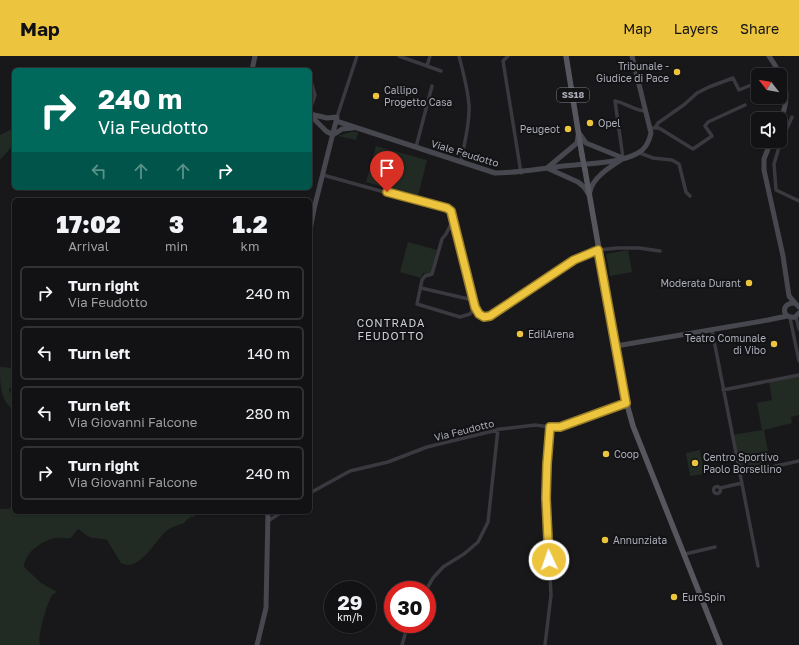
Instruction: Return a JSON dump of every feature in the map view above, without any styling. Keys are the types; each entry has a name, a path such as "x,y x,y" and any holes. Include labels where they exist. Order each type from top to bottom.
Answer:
{"main road":[{"name":"SS18","path":"566,56 598,250 626,403 633,426 720,645"}],"street":[{"path":"252,68 255,56"},
{"path":"312,220 336,121 357,56"},
{"path":"399,56 441,72"},
{"path":"426,66 430,56"},
{"path":"459,56 469,106 461,162"},
{"path":"508,56 503,62 521,173"},
{"path":"589,196 591,186 594,181 623,158 640,152 649,142 652,128 646,111 632,56"},
{"path":"769,56 780,72 786,90 784,112"},
{"path":"652,128 685,104 697,93 725,80 733,78 738,90 751,85"},
{"path":"312,86 314,95 312,102"},
{"path":"416,147 432,86"},
{"path":"623,158 616,101 640,111 646,111"},
{"path":"652,128 659,128 693,149 712,136 705,126 708,122 745,105"},
{"path":"312,114 336,121"},
{"path":"312,116 324,129 333,135"},
{"path":"776,190 774,164 780,144 792,117"},
{"path":"324,129 327,118"},
{"name":"Viale Feudotto","path":"336,121 495,173 521,173 547,168 592,164 623,158"},
{"path":"333,135 342,129 352,127"},
{"path":"579,133 586,143 623,158"},
{"path":"579,133 577,143 547,168 578,182 584,187 589,196"},
{"path":"325,143 328,141 331,142"},
{"path":"768,148 764,159 764,170 783,256 789,296 780,315 768,320"},
{"path":"640,152 653,158 672,160 679,164 686,192 690,196"},
{"path":"323,175 447,208 451,211 475,307 479,314 484,317 490,316 574,260 598,250 625,248 660,251"},
{"path":"768,189 776,190 799,202"},
{"path":"453,220 442,239 432,274 425,276 422,280 418,304 460,317 470,314 475,307"},
{"path":"421,288 474,300"},
{"path":"789,296 798,306"},
{"path":"785,307 790,303 798,306"},
{"path":"785,307 784,311 788,317 799,361"},
{"path":"616,346 798,315 799,329"},
{"path":"712,330 758,566"},
{"path":"723,390 799,375"},
{"name":"Via Feudotto","path":"312,492 350,471 388,462 427,447 498,429 535,425 560,427 626,403"},
{"path":"545,645 551,595 546,498 550,427"},
{"path":"430,581 443,567 464,554 478,542 488,522 498,429"},
{"path":"740,474 799,462"},
{"path":"738,466 749,472"},
{"path":"720,488 742,483"},
{"path":"734,485 743,490"},
{"path":"257,645 266,608 268,514"},
{"path":"268,521 279,514"},
{"path":"684,554 716,547"},
{"path":"402,645 405,633"}],"shaded area":[{"path":"12,130 12,146 0,160 0,135"},
{"path":"351,132 358,132 356,140 338,136"},
{"path":"376,146 427,160 418,196 366,182"},
{"path":"408,242 437,250 431,273 423,273 421,278 400,272"},
{"path":"628,250 632,272 610,276 606,254"},
{"path":"0,367 12,368 12,388 9,390 12,396 12,408 3,397"},
{"path":"799,375 799,415 791,417 792,423 764,430 771,467 749,472 738,465 732,435 762,430 757,403 772,400 769,381"},
{"name":"Centro Sportivo Paolo Borsellino","path":"700,450 704,474 690,476 686,453"},
{"path":"12,506 12,514 198,514 189,518 184,523 169,529 142,559 128,565 121,563 107,540 91,537 79,529 71,538 50,539 35,548 27,557 24,567 41,583 57,592 52,595 45,612 39,641 40,645 0,645 0,509 9,509"}],"place":[{"name":"Tribunale - Giudice di Pace","path":"677,72"},
{"name":"Callipo Progetto Casa","path":"376,96"},
{"name":"Opel","path":"590,123"},
{"name":"Peugeot","path":"568,129"},
{"name":"Moderata Durant","path":"749,283"},
{"name":"EdilArena","path":"520,334"},
{"name":"Teatro Comunale di Vibo","path":"774,344"},
{"name":"Coop","path":"606,454"},
{"name":"Centro Sportivo Paolo Borsellino","path":"695,463"},
{"name":"Annunziata","path":"605,540"},
{"name":"EuroSpin","path":"674,597"}],"district":[{"name":"CONTRADA FEUDOTTO","path":"391,329"}],"route":[{"path":"387,192 447,208 451,211 475,307 479,314 484,317 490,316 574,260 598,250 626,403 560,427 550,427 546,498 549,560"}]}
